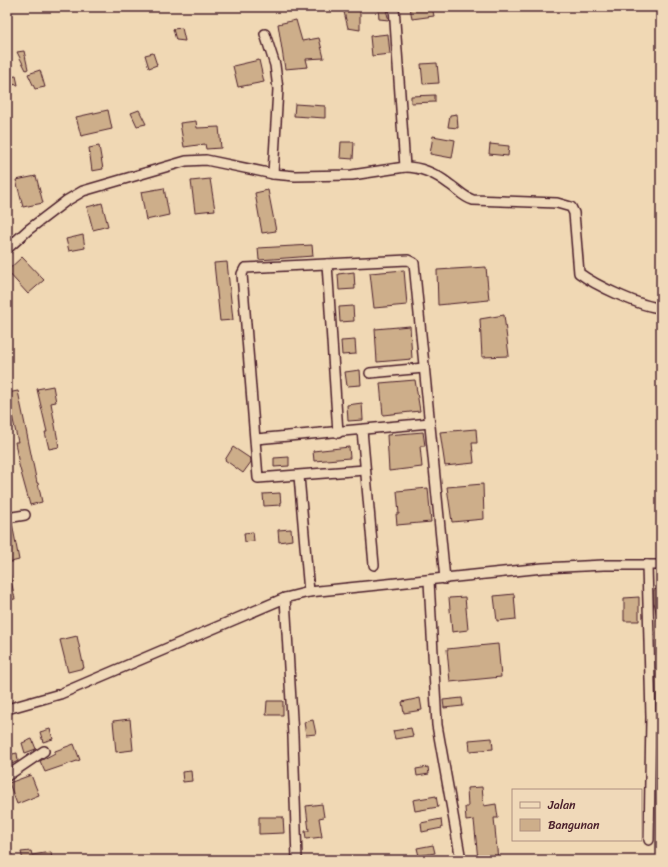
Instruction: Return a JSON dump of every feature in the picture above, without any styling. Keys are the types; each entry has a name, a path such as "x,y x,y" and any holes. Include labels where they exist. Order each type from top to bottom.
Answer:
{"street":[{"path":"394,7 405,167"},
{"path":"265,34 275,65 278,89 273,174"},
{"path":"7,249 28,230 78,194 94,187 186,161 206,160 273,174 352,175 405,167 415,167 424,170 449,184 473,200 557,203 568,205 574,213 579,273 648,306 661,308"},
{"path":"365,470 258,478 242,271 247,268 408,260 413,262 445,579"},
{"path":"327,264 338,432"},
{"path":"370,373 424,368"},
{"path":"256,439 430,423"},
{"path":"362,430 374,565"},
{"path":"300,476 309,592"},
{"path":"7,518 25,515"},
{"path":"7,709 60,694 285,598 309,592 429,581 543,568 604,565 661,565"},
{"path":"647,565 651,717 649,840"},
{"path":"429,581 437,725 461,860"},
{"path":"285,598 293,736 297,860"},
{"path":"7,776 44,751"}],"building":[{"path":"360,7 360,30 348,28 343,8"},
{"path":"378,7 385,7 389,20 379,19"},
{"path":"410,7 432,7 434,16 412,19"},
{"path":"296,20 302,41 319,38 324,58 306,59 308,67 285,69 278,24"},
{"path":"182,28 185,41 176,40 173,29"},
{"path":"388,34 390,54 372,56 370,36"},
{"path":"24,51 28,69 26,70 17,52"},
{"path":"153,53 157,65 149,68 145,55"},
{"path":"259,60 264,82 238,87 233,66"},
{"path":"437,63 439,83 423,84 421,64"},
{"path":"40,70 45,87 35,89 28,74"},
{"path":"16,76 18,85 10,84 9,77"},
{"path":"435,95 435,102 411,103 411,96"},
{"path":"295,104 325,106 325,118 294,116"},
{"path":"108,110 112,129 81,136 76,117"},
{"path":"139,110 146,124 137,126 131,113"},
{"path":"457,114 458,128 448,127 450,115"},
{"path":"196,121 197,128 219,127 221,148 206,149 205,144 184,147 180,123"},
{"path":"433,136 455,140 452,158 430,154"},
{"path":"341,142 354,142 353,159 340,158"},
{"path":"490,144 509,146 508,156 489,154"},
{"path":"99,146 103,169 92,171 89,148"},
{"path":"36,176 43,203 23,207 16,180"},
{"path":"210,179 215,210 195,212 191,181"},
{"path":"164,188 169,215 146,220 141,192"},
{"path":"268,190 276,231 262,233 255,193"},
{"path":"102,203 108,226 93,230 87,207"},
{"path":"83,235 85,248 69,251 66,239"},
{"path":"312,245 313,256 259,260 258,248"},
{"path":"22,257 44,280 28,294 7,271"},
{"path":"227,262 233,320 220,321 214,263"},
{"path":"486,267 489,300 438,305 437,270"},
{"path":"404,270 407,305 374,308 370,273"},
{"path":"354,272 355,289 339,290 338,274"},
{"path":"353,306 354,321 340,322 339,307"},
{"path":"504,315 509,356 482,357 480,319"},
{"path":"410,326 412,359 377,362 375,329"},
{"path":"355,340 356,354 342,355 341,341"},
{"path":"360,370 361,385 347,386 345,372"},
{"path":"415,380 420,411 383,415 380,383"},
{"path":"53,386 56,402 51,403 59,447 49,449 45,432 47,432 37,389"},
{"path":"18,391 42,502 30,505 19,465 15,442 18,442 11,411 9,411 7,402 7,393"},
{"path":"362,403 363,420 348,421 347,405"},
{"path":"476,429 477,443 472,443 474,463 445,466 440,432"},
{"path":"423,432 425,446 420,446 422,467 389,471 387,435"},
{"path":"233,447 251,459 251,462 243,473 225,460"},
{"path":"349,447 350,458 314,461 313,451"},
{"path":"289,457 289,466 274,467 274,458"},
{"path":"483,484 484,519 452,522 447,487"},
{"path":"428,488 431,522 397,525 396,514 399,514 397,491"},
{"path":"280,493 281,505 264,506 263,494"},
{"path":"12,523 19,560 7,563 7,524"},
{"path":"291,529 292,540 279,542 278,530"},
{"path":"253,532 254,541 245,542 244,533"},
{"path":"7,575 10,575 15,599 7,600"},
{"path":"661,588 661,621 658,621 654,602 654,590"},
{"path":"514,594 516,619 497,621 494,596"},
{"path":"465,597 468,630 452,632 449,598"},
{"path":"639,597 639,621 624,621 624,598"},
{"path":"77,636 84,668 68,672 60,640"},
{"path":"498,644 501,677 450,682 447,649"},
{"path":"420,698 422,710 404,713 402,702"},
{"path":"462,698 463,706 444,708 443,700"},
{"path":"267,701 283,701 283,715 266,715"},
{"path":"130,719 133,750 116,752 113,721"},
{"path":"313,720 316,734 306,735 304,722"},
{"path":"411,728 413,736 395,739 393,731"},
{"path":"50,729 53,739 43,742 40,732"},
{"path":"492,738 493,749 470,751 469,740"},
{"path":"32,739 36,749 25,753 22,743"},
{"path":"74,744 80,760 45,772 40,761 55,753 55,751"},
{"path":"17,753 18,761 10,765 8,755"},
{"path":"428,767 429,774 417,776 416,769"},
{"path":"191,771 192,781 183,782 182,772"},
{"path":"31,775 39,795 17,804 9,783"},
{"path":"482,787 484,806 496,804 498,818 494,818 498,860 478,860 474,820 466,821 465,807 468,807 467,788"},
{"path":"436,796 438,807 415,811 413,800"},
{"path":"322,804 324,817 319,818 322,837 306,839 305,831 309,831 306,806"},
{"path":"259,817 283,817 284,833 259,834"},
{"path":"441,819 442,828 422,832 421,823"},
{"path":"433,845 435,853 419,856 417,848"},
{"path":"31,851 32,855 51,852 52,860 23,860 21,852"}]}
